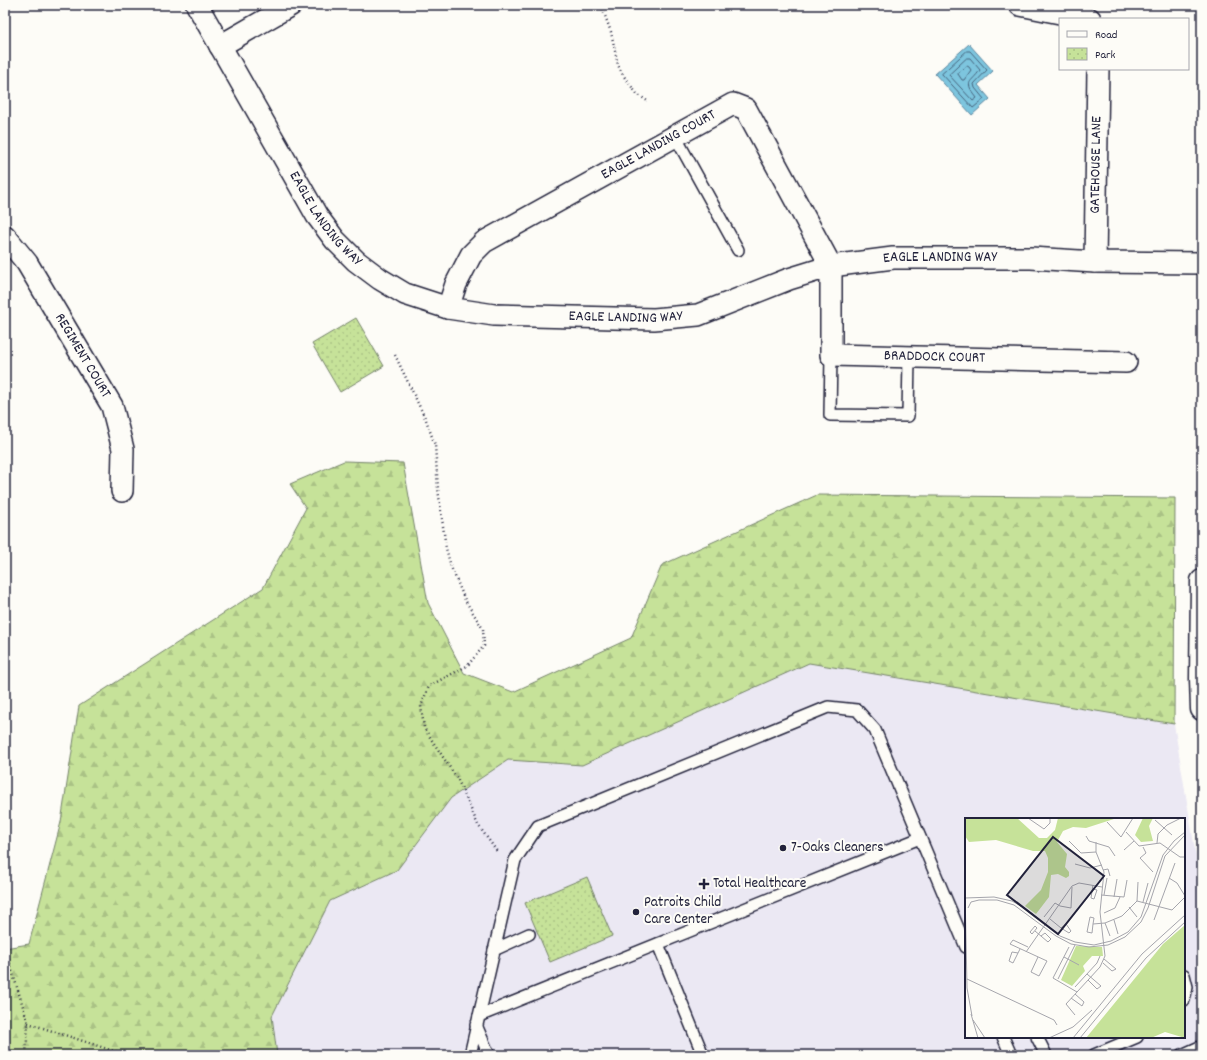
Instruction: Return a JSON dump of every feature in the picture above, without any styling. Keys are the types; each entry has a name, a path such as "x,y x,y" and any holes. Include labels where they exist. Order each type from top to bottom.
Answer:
{"street":[{"name":"EAGLE LANDING WAY","path":"197,5 317,216 335,240 356,261 380,280 405,294 448,308 494,315 654,319 698,315 789,279 831,266 894,258 1031,258 1095,262 1202,263"},
{"path":"220,46 270,10 291,5"},
{"path":"1020,5 1085,18"},
{"path":"1097,5 1098,18"},
{"name":"GATEHOUSE LANE","path":"1095,262 1098,70"},
{"name":"EAGLE LANDING COURT","path":"448,308 456,284 471,255 484,242 733,104 746,109 831,266"},
{"name":"REGIMENT COURT","path":"5,236 27,263 112,406 123,449 122,490"},
{"path":"831,266 831,355"},
{"name":"BRADDOCK COURT","path":"831,355 1126,362"},
{"path":"1202,581 1202,709"}],"lane":[{"path":"675,136 738,250"},
{"path":"831,355 830,414 908,416 909,357"},
{"path":"470,1055 515,860 538,826 828,707 857,710 875,730 965,945"},
{"path":"478,1020 658,944 920,838"},
{"path":"494,950 529,934"},
{"path":"658,944 703,1055"},
{"path":"1185,979 1187,987 1185,996"},
{"path":"478,1020 489,1055"},
{"path":"1003,1038 1011,1055"},
{"path":"1038,1038 1046,1055"},
{"path":"1094,1055 1135,1038"},
{"path":"1182,1055 1202,1046"}],"path":[{"path":"601,5 607,18 622,75 637,94 649,102"},
{"path":"395,354 426,420 435,445 438,489 446,548 451,567 465,600 483,629 484,646 467,666 430,686 421,706 424,728 458,780 478,825 498,853 497,859"},
{"path":"5,948 28,1023 26,1055"},
{"path":"28,1023 126,1055"}],"shaded area":[{"path":"809,663 1174,724 1202,892 1202,1055 277,1055 272,1016 330,901 397,870 451,798 508,760 582,765"}],"green space":[{"path":"356,318 384,366 340,392 312,344"},
{"path":"344,461 403,463 428,603 464,673 513,692 631,638 662,565 817,495 1175,498 1174,724 809,663 582,765 508,760 451,798 397,870 330,901 272,1016 277,1055 5,1055 5,948 29,944 61,822 79,706 263,588 306,508 290,484"},
{"path":"587,877 612,936 550,962 525,903"}],"water":[{"path":"969,44 993,71 978,85 990,99 972,115 935,74"}],"place":[{"name":"7-Oaks Cleaners","path":"783,848"},
{"name":"Total Healthcare","path":"704,884"},
{"name":"Patroits Child Care Center","path":"636,912"}]}
